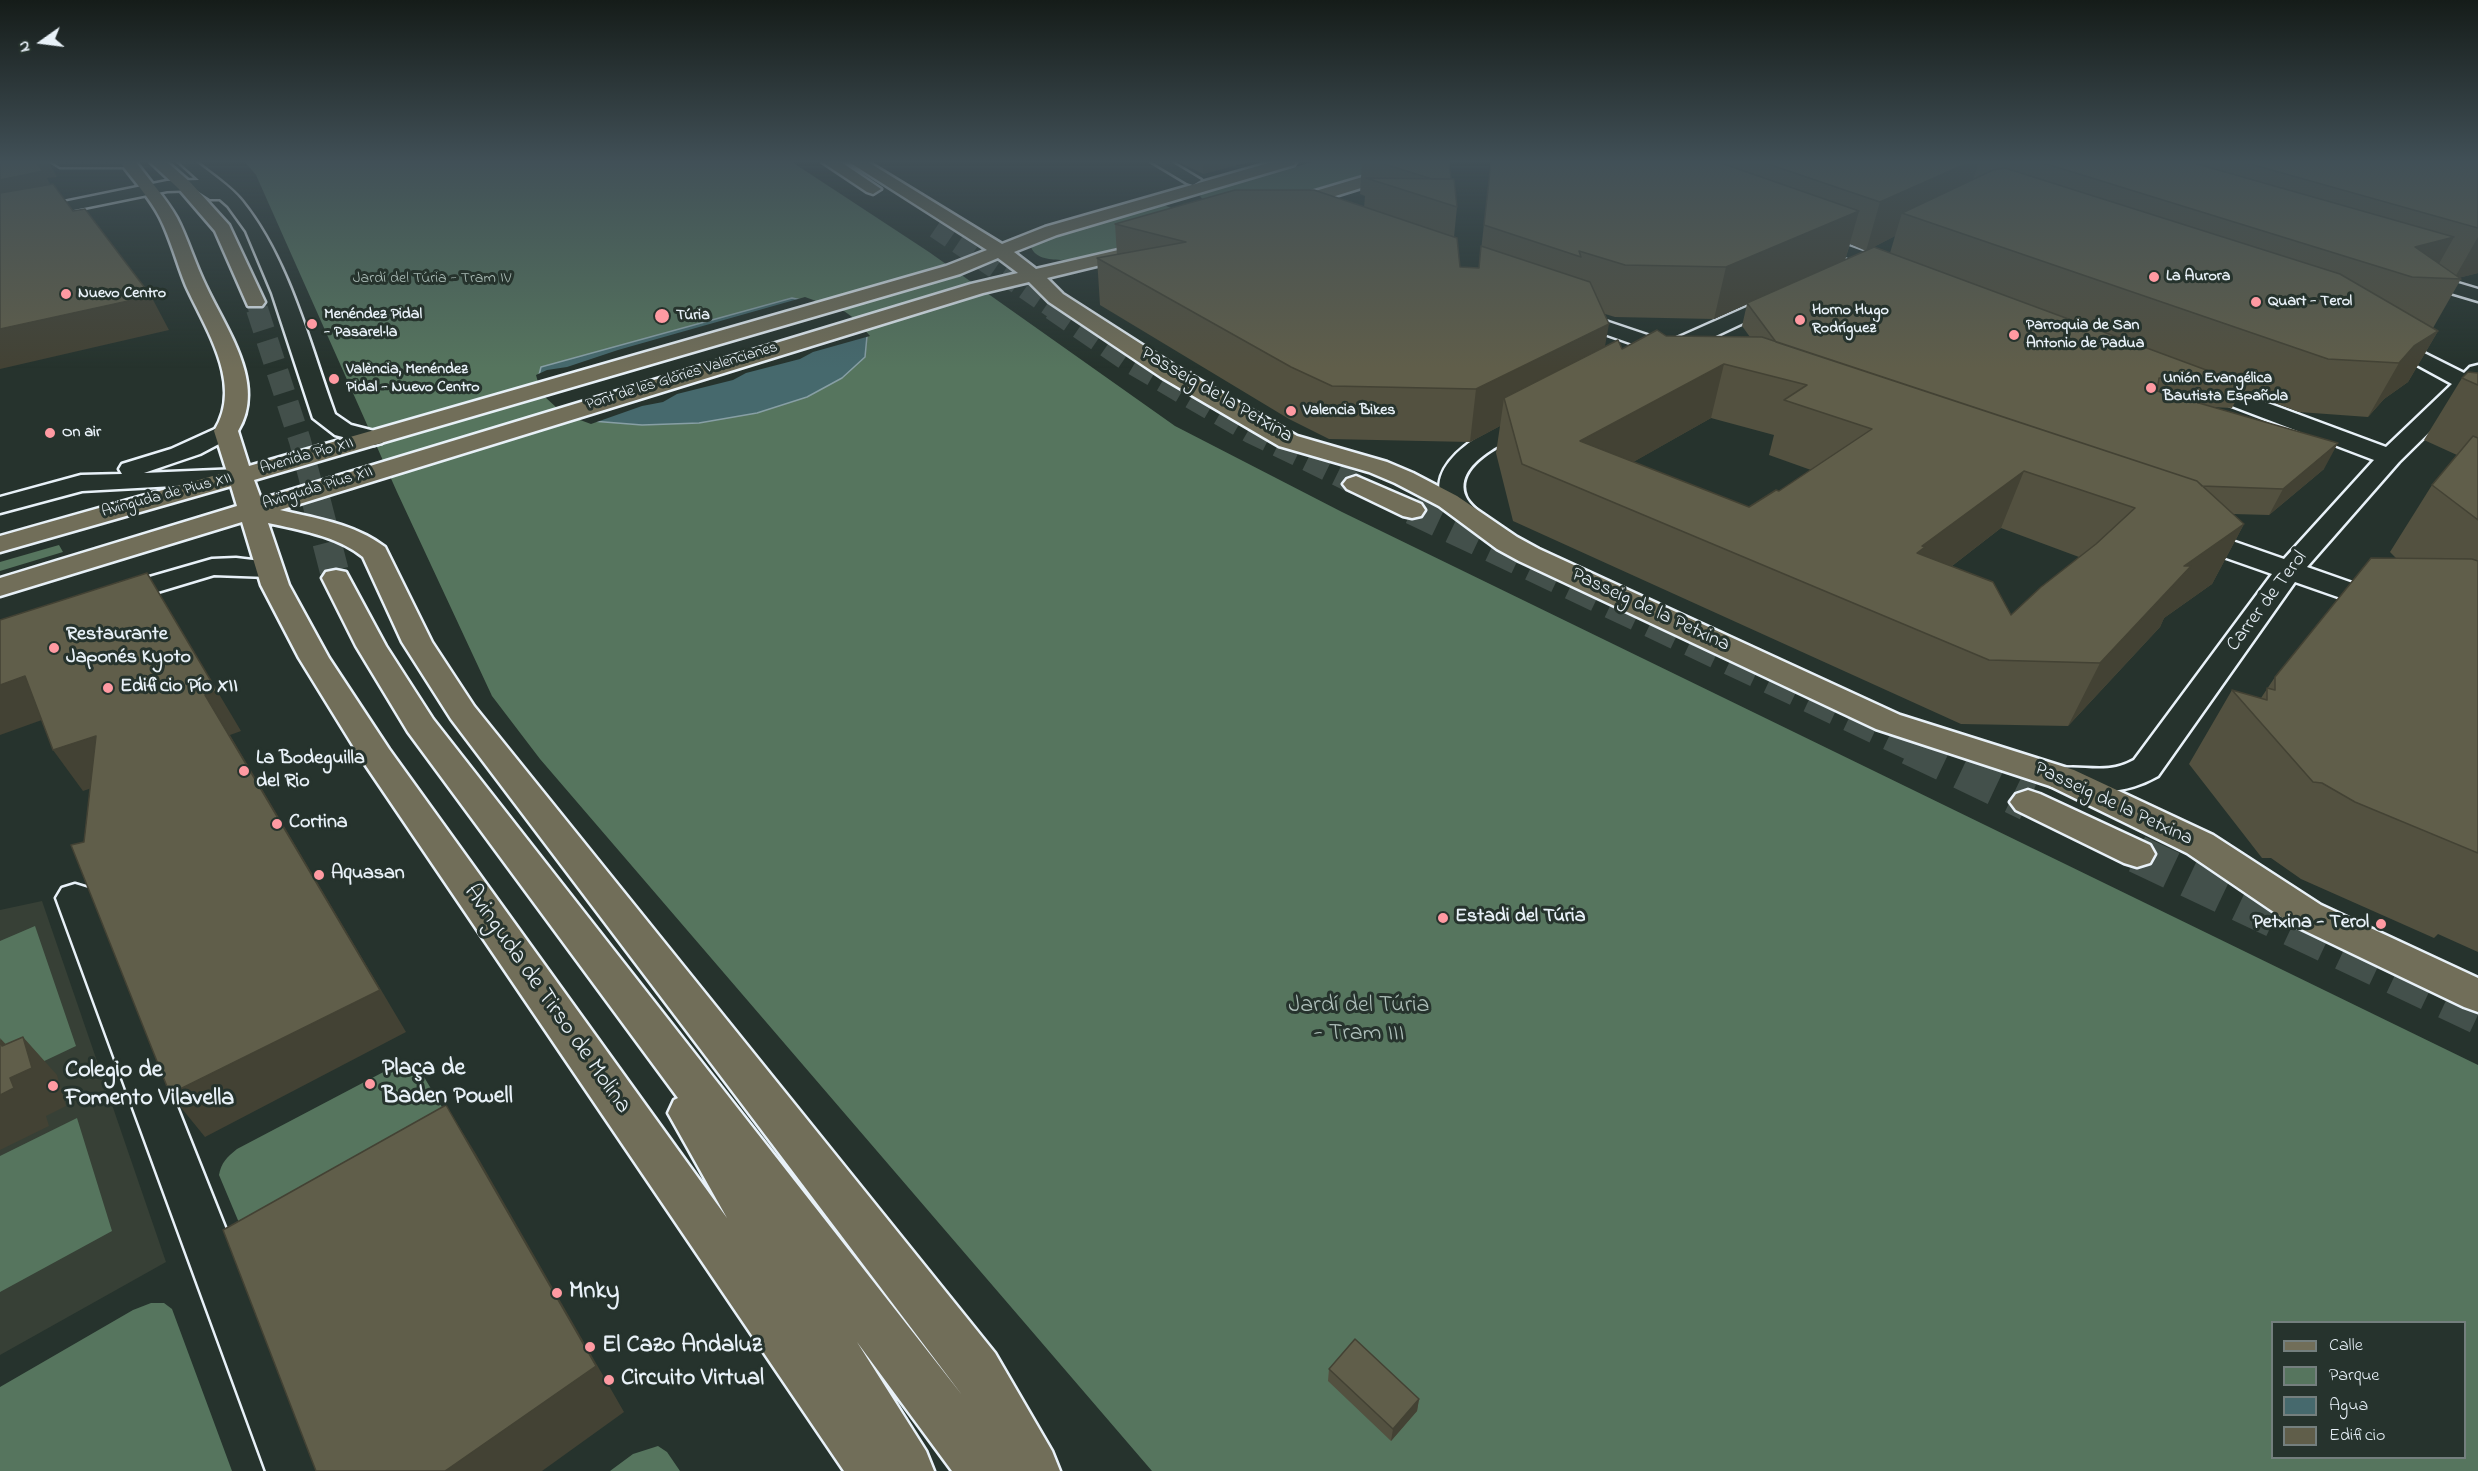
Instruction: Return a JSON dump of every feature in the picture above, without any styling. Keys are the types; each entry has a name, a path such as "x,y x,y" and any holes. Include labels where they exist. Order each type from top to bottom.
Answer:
{"main road":[{"path":"174,231 196,286 224,340 237,388 235,417 226,431"},
{"path":"224,231 255,302"},
{"name":"Passeig de la Petxina","path":"968,231 999,250 1033,276 1056,298 1169,372 1288,441 1378,467 1404,478 1448,501 1507,543 1529,555 1888,722 2062,778 2199,844 2307,915 2478,996"},
{"name":"Pont de les Glòries Valencianes","path":"374,438 953,270 1052,231"},
{"name":"Pont de les Glòries Valencianes","path":"386,467 978,288 1113,258 1156,245"},
{"name":"Avinguda de Tirso de Molina","path":"226,431 268,569 314,658 377,757 877,1471"},
{"name":"Avenida Pío XII","path":"244,494 374,438"},
{"name":"Avinguda Pius XII","path":"244,494 386,467"},
{"path":"1356,484 1412,510"},
{"path":"244,494 348,536 369,546 375,553 417,642 462,712 977,1371 1032,1471"},
{"name":"Avinguda de Pius XII","path":"0,544 244,494"},
{"name":"Avinguda de Pius XII","path":"0,587 244,494"},
{"path":"336,578 370,646 420,725 986,1471"},
{"name":"Passeig de la Petxina","path":"2028,802 2137,854"},
{"path":"603,967 906,1471"}],"street":[{"path":"253,231 282,293 326,418 343,430 374,438"},
{"path":"1792,231 1912,276"},
{"path":"1847,269 1889,249"},
{"path":"2402,272 2478,295"},
{"path":"1636,366 1668,349 1805,288"},
{"path":"1546,307 1701,361"},
{"path":"2364,332 2380,337 2474,382"},
{"path":"2177,377 2390,458"},
{"name":"Carrer de Terol","path":"2062,778 2109,781 2132,778 2146,768 2289,571 2390,458 2474,382"},
{"path":"1468,515 1453,498 1451,479 1455,467 1478,449 1552,410"},
{"path":"81,483 170,458 209,442 226,431"},
{"name":"Avinguda de Pius XII","path":"0,505 81,483 244,494"},
{"path":"2167,528 2408,612"},
{"path":"90,603 212,567 236,566 268,569"},
{"path":"75,898 294,1471"}],"shaded area":[{"name":"Colegio de Fomento Vilavella","path":"42,901 166,1262 0,1355 0,910"}],"green space":[{"name":"Jardí del Túria - Tram III","path":"281,231 896,231 1175,426 1342,512 2478,1065 2478,1471 1152,1471 540,759 492,696 397,492"},
{"path":"1070,231 1177,231 1077,259 1058,260 1039,256 1031,247 1041,239"},
{"path":"59,545 63,552 0,571 0,562"},
{"path":"35,926 76,1046 0,1082 0,941"},
{"path":"411,1063 418,1067 451,1122 245,1237 219,1175 227,1158 237,1149 391,1068"},
{"path":"77,1118 112,1231 0,1292 0,1156"},
{"path":"151,1303 164,1303 172,1309 232,1471 0,1471 0,1387 133,1310"},
{"path":"658,1446 667,1452 680,1471 610,1471 633,1454"}],"water":[{"path":"792,298 811,302 867,336 865,357 842,378 807,397 757,413 699,423 642,425 592,421 539,375 541,367"}],"pier":[{"path":"805,297 844,311 855,319 870,336 813,352 800,359 746,373 733,380 677,394 663,402 642,406 591,424 557,408 545,397 539,386 536,375 547,370 567,367 618,350"}],"building":[{"name":"Nuevo Centro","path":"0,231 101,231 151,296 0,329"},
{"path":"1141,231 1435,231 1457,238 1460,267 1479,268 1481,246 1590,282 1609,324 1476,389 1332,386 1291,367 1097,258 1186,242"},
{"path":"1501,231 1812,231 1726,267 1625,265 1579,251 1581,257"},
{"path":"1953,231 2203,231 2340,274 2438,331 2414,346 2399,363 2328,359"},
{"path":"2262,231 2432,231 2454,237 2415,247 2461,279 2412,277"},
{"path":"1874,247 2244,384 2159,378 2157,391 2338,443 2283,489 2202,486 2197,481 1776,342 1747,303"},
{"path":"1657,330 1666,336 1762,337 2197,481 2244,524 2184,566 2191,566 2100,663 1989,660 1522,464 1504,398 1618,340 1622,349","holes":["1724,364 1807,385 1784,400 1872,429 1779,491 1776,490 1749,507 1580,441","2024,471 2135,508 2011,615 1993,582 1917,553 1925,547 1922,546"]},
{"path":"2468,372 2478,373 2478,385 2462,378"},
{"path":"2473,436 2478,438 2478,520 2432,485"},
{"path":"2371,558 2472,559 2478,561 2478,853 2355,802 2322,783 2313,782 2232,690 2267,700 2267,688 2275,690 2275,677"},
{"path":"147,573 217,691 205,695 380,990 170,1094 71,845 84,842 96,736 53,750 25,676 0,685 0,620"},
{"path":"23,1037 32,1068 10,1078 14,1088 0,1095 0,1040 2,1046"},
{"path":"446,1105 596,1366 445,1471 316,1471 223,1230"},
{"path":"1355,1339 1419,1399 1393,1429 1329,1369"}],"tunnel":[{"path":"937,231 1055,311"},
{"path":"255,302 258,311"},
{"path":"257,309 300,441 316,502"},
{"path":"1052,309 1128,361 1250,432 1356,484"},
{"path":"316,500 336,578"},
{"path":"1412,510 1913,747"},
{"path":"1910,746 2028,802"},
{"path":"2137,854 2478,1015"}],"place":[{"name":"La Aurora","path":"2154,277"},
{"name":"Nuevo Centro","path":"66,294"},
{"name":"Quart - Terol","path":"2256,302"},
{"name":"Túria","path":"662,316"},
{"name":"Horno Hugo Rodríguez","path":"1800,320"},
{"name":"Menéndez Pidal - Pasarel·la","path":"312,324"},
{"name":"Parroquia de San Antonio de Padua","path":"2014,335"},
{"name":"València, Menéndez Pidal - Nuevo Centro","path":"334,379"},
{"name":"Unión Evangélica Bautista Española","path":"2151,388"},
{"name":"Valencia Bikes","path":"1291,411"},
{"name":"On air","path":"50,433"},
{"name":"Restaurante Japonés Kyoto","path":"54,648"},
{"name":"Edificio Pío XII","path":"108,688"},
{"name":"La Bodeguilla del Rio","path":"244,771"},
{"name":"Cortina","path":"277,824"},
{"name":"Aquasan","path":"319,875"},
{"name":"Estadi del Túria","path":"1443,918"},
{"name":"Petxina - Terol","path":"2381,924"},
{"name":"Plaça de Baden Powell","path":"370,1084"},
{"name":"Colegio de Fomento Vilavella","path":"53,1086"},
{"name":"Mnky","path":"557,1293"},
{"name":"El Cazo Andaluz","path":"590,1347"},
{"name":"Circuito Virtual","path":"609,1380"}],"park label":[{"name":"Jardí del Túria - Tram IV","path":"432,279"}]}
